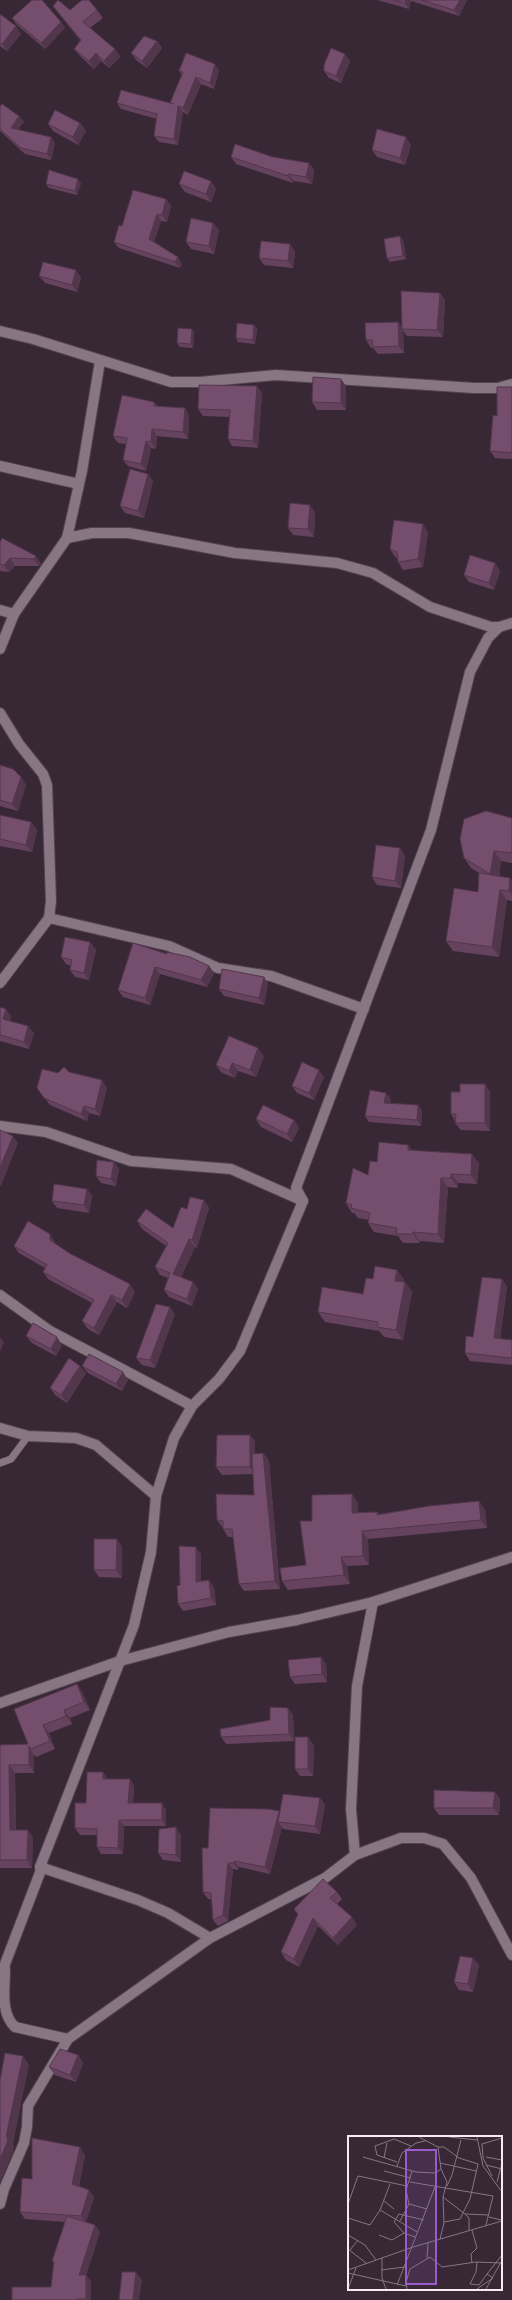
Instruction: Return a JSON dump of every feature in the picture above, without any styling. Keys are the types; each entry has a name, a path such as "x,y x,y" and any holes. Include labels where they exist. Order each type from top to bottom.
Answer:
{"street":[{"path":"0,331 33,339 171,382 184,383 276,375 474,388 498,388 512,384"},
{"path":"0,649 14,614 67,538 79,484 100,361"},
{"path":"0,466 79,484"},
{"path":"67,538 92,533 130,533 235,553 337,563 373,573 430,607 483,625 499,627 512,623"},
{"path":"0,610 14,614"},
{"path":"303,1201 296,1188 435,818 462,695 470,672 488,638 499,627"},
{"path":"0,713 19,744 43,774 48,785 51,902 49,918 0,983"},
{"path":"49,918 169,946 218,968 271,976 364,1009"},
{"path":"0,1126 46,1132 131,1161 231,1169 303,1201"},
{"path":"0,1977 41,1870 40,1867 134,1625 146,1579 156,1496 174,1438 192,1406 219,1379 240,1351 303,1201"},
{"path":"0,1295 50,1331 192,1406"},
{"path":"0,1428 28,1436 76,1438 96,1446 156,1496"},
{"path":"0,1703 120,1661 229,1632 297,1620 373,1602 512,1557"},
{"path":"355,1855 351,1809 357,1686 373,1602"},
{"path":"0,2204 4,2189 24,2143 27,2127 28,2106 68,2039 210,1938 325,1878 355,1855 401,1838 424,1838 442,1844 472,1878 512,1955"},
{"path":"40,1867 138,1900 168,1913 210,1938"},
{"path":"5,1967 5,2011 11,2023 15,2027 68,2039"}],"lane":[{"path":"0,1463 11,1459 28,1436"}],"building":[{"path":"32,0 42,0 61,22 41,43 12,18"},
{"path":"58,0 70,10 82,0 89,0 97,10 83,22 115,49 104,61 96,53 89,61 74,49 81,40 53,6"},
{"path":"394,0 406,0 405,3"},
{"path":"422,0 460,0 454,10"},
{"path":"0,14 16,26 2,44 0,43"},
{"path":"144,36 157,41 142,61 131,53"},
{"path":"331,48 345,54 336,76 324,71 324,65"},
{"path":"186,53 215,64 210,83 196,77 183,108 178,106 174,139 154,136 157,114 117,103 121,90 170,103 183,72 179,71"},
{"path":"2,104 19,116 11,128 51,137 47,154 21,148 0,129 0,106"},
{"path":"55,110 80,123 73,137 48,124"},
{"path":"377,129 406,137 400,158 372,150"},
{"path":"235,144 273,157 309,163 306,177 288,174 288,176 231,157"},
{"path":"49,170 78,179 75,191 46,184"},
{"path":"184,171 211,181 206,194 179,184"},
{"path":"133,190 166,199 162,215 157,214 149,239 178,257 175,262 114,242 119,225 122,226"},
{"path":"191,218 213,223 209,246 186,242"},
{"path":"400,236 403,256 387,258 384,239"},
{"path":"261,241 290,244 288,261 259,258"},
{"path":"43,262 76,270 72,285 39,276"},
{"path":"401,291 440,293 437,330 402,329"},
{"path":"398,322 399,346 373,347 372,340 366,340 365,323"},
{"path":"237,323 254,325 253,340 236,338"},
{"path":"178,328 192,329 191,344 177,343"},
{"path":"313,377 341,379 341,403 312,402"},
{"path":"199,385 257,386 253,441 228,439 230,410 198,409"},
{"path":"497,387 512,387 512,453 490,451 493,415 497,416"},
{"path":"122,395 154,402 154,406 185,408 183,432 152,429 151,442 146,441 141,464 123,460 127,438 113,436"},
{"path":"130,469 148,474 138,511 120,506"},
{"path":"290,503 310,505 308,529 288,528"},
{"path":"394,520 423,524 418,559 398,562 397,552 390,549"},
{"path":"2,538 36,556 34,559 10,558 4,565 0,564 0,542"},
{"path":"470,555 495,563 489,583 464,575"},
{"path":"0,765 13,769 21,777 12,804 0,800"},
{"path":"486,811 512,818 512,853 494,851 490,874 464,858 460,839 464,819"},
{"path":"0,815 31,822 26,845 0,839"},
{"path":"376,845 400,848 395,881 372,877"},
{"path":"479,873 510,878 509,891 500,890 492,947 446,941 454,888 478,892"},
{"path":"65,937 90,942 84,973 70,970 72,960 61,957"},
{"path":"133,943 167,954 167,952 190,957 209,966 201,980 155,967 145,998 118,990"},
{"path":"222,969 264,977 259,998 219,989"},
{"path":"0,1007 6,1009 3,1019 28,1026 24,1042 0,1035"},
{"path":"229,1036 258,1048 250,1070 232,1063 229,1071 216,1065"},
{"path":"302,1062 319,1070 309,1093 292,1086"},
{"path":"64,1067 69,1072 102,1080 95,1109 84,1106 81,1114 44,1098 37,1088 42,1069 58,1073"},
{"path":"460,1084 485,1084 485,1123 455,1123 456,1114 451,1114 451,1092 460,1092"},
{"path":"370,1090 386,1093 384,1103 418,1105 417,1120 365,1116"},
{"path":"263,1105 294,1120 287,1134 256,1119"},
{"path":"0,1130 13,1136 0,1168"},
{"path":"379,1142 408,1145 408,1150 472,1154 471,1175 451,1174 451,1178 441,1178 438,1234 413,1232 413,1234 396,1234 397,1228 368,1223 370,1213 351,1208 352,1205 346,1203 353,1168 368,1175 370,1161 377,1162"},
{"path":"97,1160 114,1162 111,1179 96,1176"},
{"path":"54,1184 87,1189 84,1205 52,1201"},
{"path":"190,1197 204,1200 192,1240 189,1239 173,1274 193,1282 187,1299 164,1290 170,1273 155,1267 168,1243 137,1221 146,1209 173,1228 181,1207 187,1209"},
{"path":"28,1221 50,1234 50,1240 69,1253 130,1284 122,1300 111,1295 94,1328 82,1321 94,1300 43,1272 47,1265 14,1246"},
{"path":"375,1266 397,1270 395,1281 405,1282 396,1330 377,1327 378,1322 318,1312 322,1287 363,1294 366,1278 373,1279"},
{"path":"482,1277 502,1279 494,1338 512,1340 512,1358 465,1353 466,1336 473,1337"},
{"path":"156,1304 170,1307 150,1360 136,1358"},
{"path":"33,1323 57,1337 51,1349 26,1336"},
{"path":"89,1354 123,1372 116,1384 82,1366"},
{"path":"69,1358 80,1366 61,1395 50,1388"},
{"path":"217,1435 250,1435 250,1467 216,1467"},
{"path":"263,1453 275,1581 239,1584 232,1529 223,1529 223,1521 217,1520 216,1494 254,1495 252,1454"},
{"path":"352,1494 352,1513 377,1512 377,1515 429,1506 479,1501 481,1520 362,1531 363,1556 341,1557 344,1575 282,1581 280,1568 306,1565 300,1521 312,1521 312,1495"},
{"path":"94,1539 117,1539 116,1570 94,1570"},
{"path":"179,1546 196,1547 196,1582 209,1580 211,1598 178,1604 177,1586 180,1585"},
{"path":"321,1657 322,1674 290,1677 288,1660"},
{"path":"77,1684 84,1702 64,1710 66,1716 43,1725 50,1741 30,1749 29,1746 29,1765 9,1765 10,1830 28,1830 27,1860 0,1860 0,1745 28,1744 14,1709"},
{"path":"270,1707 288,1708 289,1734 221,1737 220,1729 270,1720"},
{"path":"295,1737 308,1737 308,1769 295,1769"},
{"path":"87,1772 103,1772 103,1779 130,1779 128,1803 162,1803 162,1820 119,1820 118,1848 97,1847 97,1829 75,1828 75,1803 86,1803"},
{"path":"434,1790 495,1792 493,1808 434,1808"},
{"path":"283,1794 320,1798 315,1826 278,1822"},
{"path":"210,1808 268,1809 279,1811 265,1867 234,1861 234,1863 228,1863 223,1915 213,1920 211,1893 203,1892 202,1848 208,1848"},
{"path":"176,1827 176,1855 158,1853 159,1829"},
{"path":"323,1879 337,1892 330,1898 352,1917 333,1938 313,1918 294,1959 281,1952 298,1914 294,1909"},
{"path":"460,1956 473,1958 468,1984 454,1982"},
{"path":"60,2049 78,2055 70,2075 49,2067"},
{"path":"5,2053 23,2056 6,2137 8,2137 7,2143 0,2159 0,2080"},
{"path":"32,2138 80,2147 72,2184 89,2190 81,2216 20,2212 22,2178 32,2179"},
{"path":"67,2216 95,2225 79,2275 86,2275 86,2299 12,2300 12,2287 51,2287 54,2261 52,2261"},
{"path":"122,2272 136,2272 133,2300 119,2300"}]}
